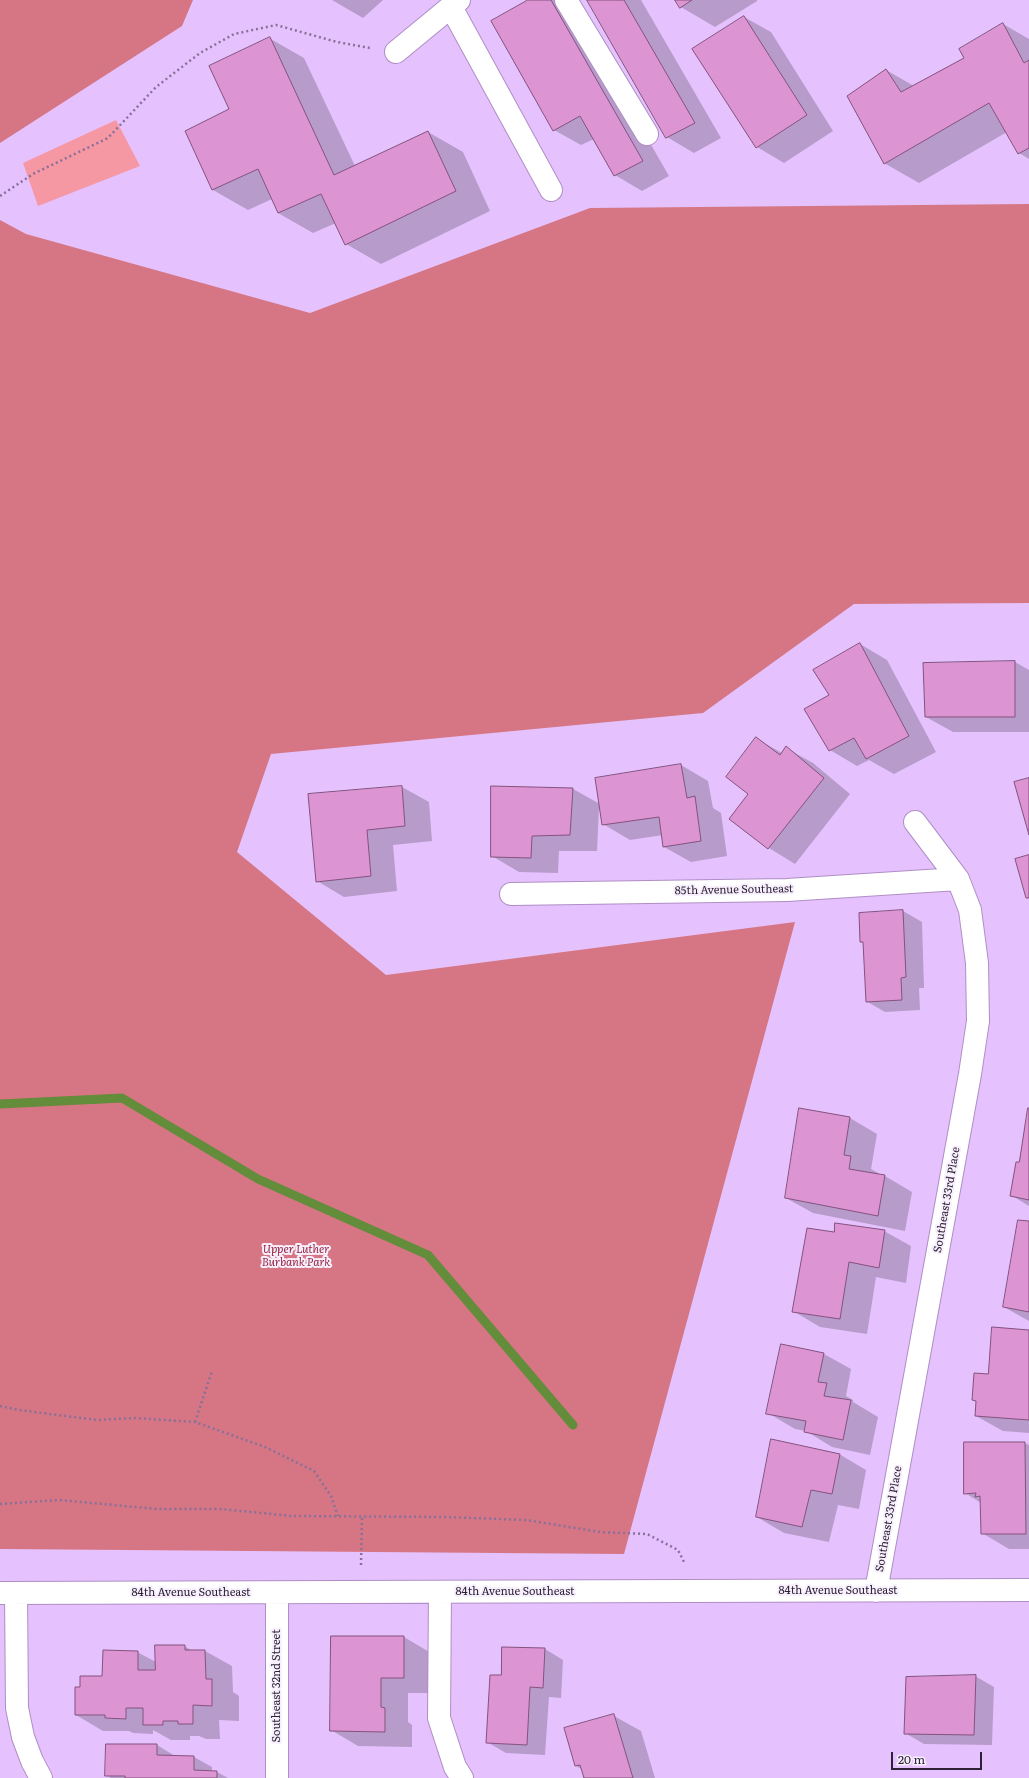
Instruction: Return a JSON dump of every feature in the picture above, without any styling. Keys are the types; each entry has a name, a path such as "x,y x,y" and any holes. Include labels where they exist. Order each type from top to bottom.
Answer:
{"street":[{"path":"566,0 647,134"},
{"path":"396,52 455,4 551,190"},
{"name":"Southeast 33rd Place","path":"876,1591 970,1074 978,1020 977,963 970,910 958,879 915,822"},
{"name":"85th Avenue Southeast","path":"511,894 787,890 958,879"},
{"name":"84th Avenue Southeast","path":"8,1593 440,1593 1029,1590"},
{"path":"8,1593 17,1708 23,1737 32,1761 41,1778"},
{"name":"Southeast 32nd Street","path":"277,1593 277,1778"},
{"path":"440,1593 439,1718 455,1767 462,1778"}],"path":[{"path":"0,196 34,174 108,138 156,88 200,53 234,34 276,25 337,42 396,52"},
{"path":"195,1422 212,1371"},
{"path":"0,1406 19,1410 97,1420 135,1418 195,1422 265,1447 314,1471 331,1496 338,1516"},
{"path":"0,1504 60,1500 157,1509 220,1509 292,1516 446,1517 526,1520 600,1532 647,1534 678,1550 699,1592"},
{"path":"362,1517 361,1565 364,1593"}],"shaded area":[{"path":"116,120 140,166 38,206 23,163"}],"green space":[{"path":"0,0 193,0 182,26 0,143"},
{"name":"Upper Luther Burbank Park","path":"1029,204 1029,603 854,604 703,713 271,754 237,852 386,975 795,922 624,1554 0,1549 0,220 26,234 310,313 590,208"}],"building":[{"path":"528,0 551,0 643,161 614,176 580,116 553,131 491,21"},
{"path":"587,0 624,0 695,123 666,138"},
{"path":"675,0 692,0 680,8"},
{"path":"744,16 807,115 756,148 692,49"},
{"path":"1003,23 1024,63 1029,60 1029,148 1018,154 989,103 884,164 847,96 886,69 901,92 964,58 959,49"},
{"path":"270,37 334,175 428,131 456,191 345,245 321,194 278,213 258,169 212,190 185,131 229,109 209,66"},
{"path":"860,643 909,736 866,759 854,738 829,751 804,709 829,695 813,670"},
{"path":"1015,661 1015,717 925,717 923,663"},
{"path":"756,737 780,755 786,746 824,778 768,849 729,819 748,794 726,777"},
{"path":"681,764 687,798 695,796 701,841 663,847 659,817 602,825 595,778"},
{"path":"1029,778 1029,835 1014,782"},
{"path":"402,786 405,826 367,830 371,876 316,882 308,794"},
{"path":"491,786 573,788 570,835 532,836 531,858 491,857"},
{"path":"1029,855 1029,898 1026,898 1015,859"},
{"path":"903,910 906,977 901,978 902,1000 866,1002 863,942 860,942 859,913"},
{"path":"799,1108 850,1117 844,1155 851,1156 849,1169 885,1175 878,1216 785,1198"},
{"path":"1028,1108 1029,1200 1010,1196 1016,1162 1019,1162"},
{"path":"1018,1220 1029,1221 1029,1312 1003,1307"},
{"path":"835,1223 885,1230 879,1268 849,1262 840,1319 792,1312 807,1228 834,1232"},
{"path":"992,1327 1029,1330 1029,1420 975,1416 976,1401 972,1400 974,1373 988,1374"},
{"path":"781,1344 824,1353 818,1382 827,1383 824,1396 851,1400 843,1440 804,1432 806,1421 766,1414"},
{"path":"771,1439 840,1454 832,1494 811,1490 802,1527 756,1517"},
{"path":"964,1442 1025,1442 1026,1534 981,1534 980,1496 975,1497 976,1493 964,1494"},
{"path":"331,1636 404,1636 404,1678 381,1678 381,1707 385,1708 385,1732 330,1731"},
{"path":"155,1645 185,1645 185,1650 205,1650 206,1679 212,1679 212,1706 193,1705 193,1724 178,1724 178,1721 163,1721 163,1725 143,1725 143,1708 126,1708 126,1719 105,1718 105,1715 75,1715 75,1687 80,1687 80,1676 102,1676 103,1650 138,1651 138,1670 155,1670"},
{"path":"502,1647 545,1648 543,1688 530,1687 527,1745 486,1743 490,1675 501,1675"},
{"path":"976,1675 974,1735 904,1734 906,1677"},
{"path":"614,1714 633,1778 584,1778 580,1765 575,1766 564,1728"},
{"path":"106,1744 157,1744 157,1755 194,1756 194,1770 217,1771 217,1778 125,1778 125,1776 105,1776"}],"waterway":[{"path":"0,1104 122,1098 258,1179 428,1255 573,1425"}]}
